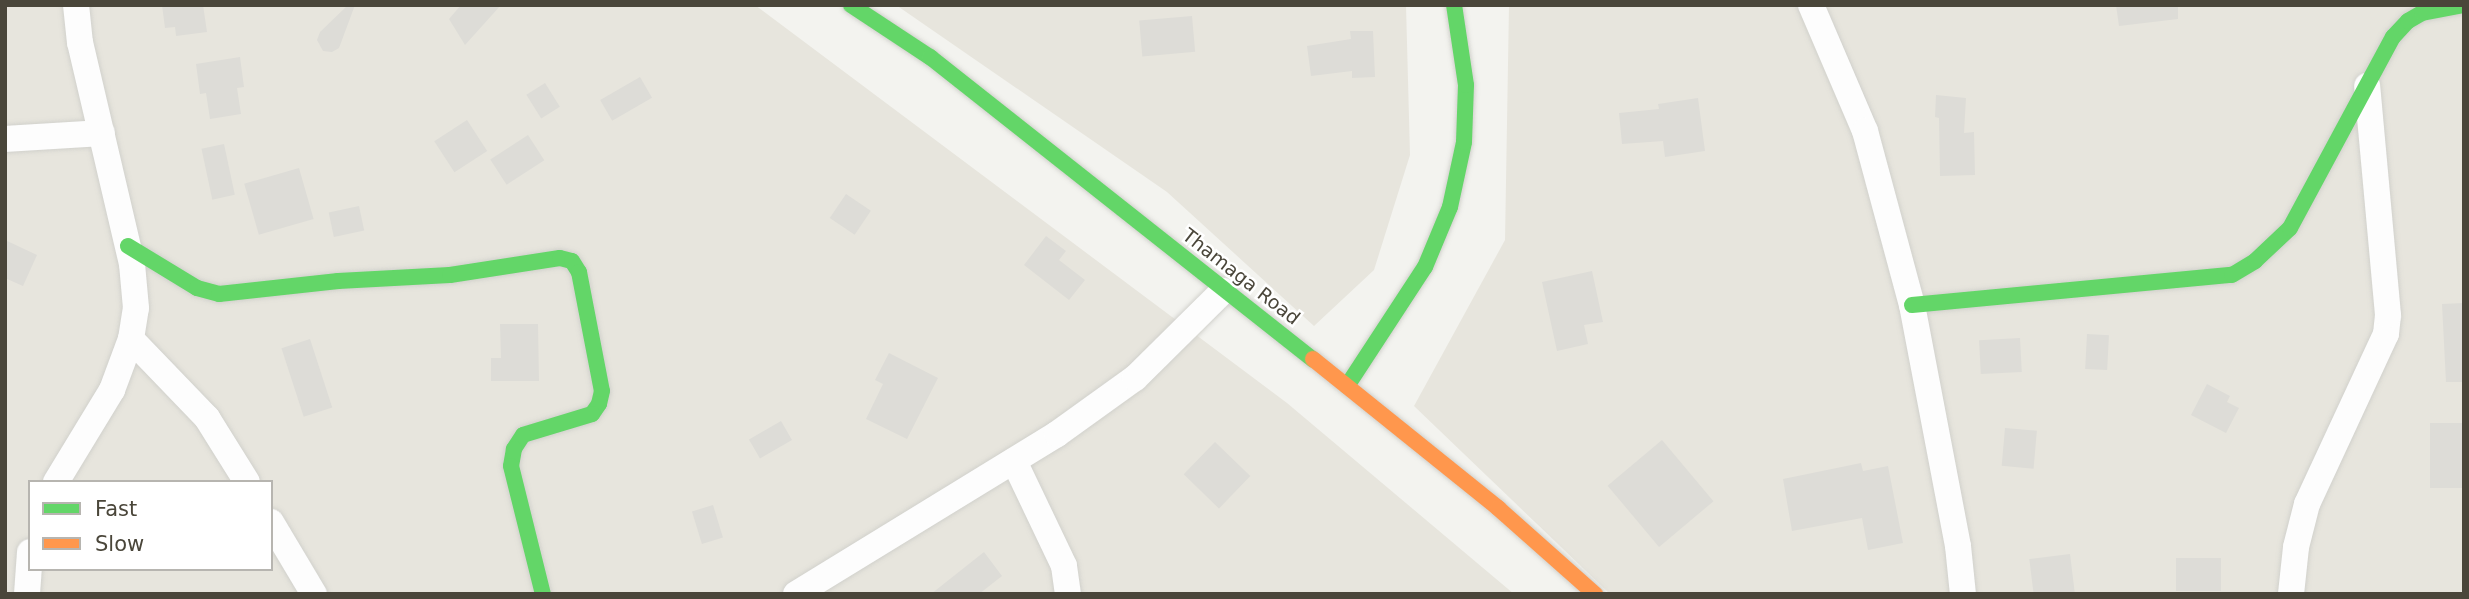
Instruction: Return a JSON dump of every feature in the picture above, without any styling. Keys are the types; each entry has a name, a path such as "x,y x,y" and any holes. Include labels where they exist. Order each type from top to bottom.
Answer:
{"street":[{"path":"57,480 112,390 131,339 136,308 128,246 80,43 76,5"},
{"name":"Thamaga Road","path":"851,5 930,57 1223,291 1347,386 1498,508 1595,594"},
{"path":"1347,386 1425,267 1450,207 1464,142 1466,85 1454,5"},
{"path":"1811,5 1864,131 1912,305 1958,547 1963,594"},
{"path":"1912,305 2232,275 2255,261 2290,228 2393,37 2408,21 2422,13 2464,5"},
{"path":"2291,594 2296,547 2307,504 2378,357 2386,334 2388,315 2367,86"},
{"path":"5,139 103,134"},
{"path":"128,246 197,288 219,294 338,281 450,275 560,258 572,261 579,272 602,391 599,404 592,414 523,435 514,449 511,466 543,594"},
{"path":"796,594 1014,461 1135,378 1223,291"},
{"path":"131,339 207,418 246,480"},
{"path":"1014,461 1064,566 1068,594"},
{"path":"273,525 314,594"},
{"path":"27,594 29,571"}],"shaded area":[{"path":"5,5 755,5 1287,403 1514,594 5,594"},
{"path":"896,5 1406,5 1410,155 1374,270 1314,326 1167,192"},
{"path":"1509,5 2464,5 2464,594 1610,594 1414,406 1505,240"}],"building":[{"path":"162,5 203,5 207,32 176,36 175,27 165,28"},
{"path":"348,5 355,5 339,48 332,52 323,51 317,40 320,32"},
{"path":"461,5 501,5 465,45 449,19"},
{"path":"2116,5 2178,5 2178,19 2119,26"},
{"path":"1192,16 1195,52 1142,56 1139,21"},
{"path":"1350,31 1373,31 1375,77 1352,78 1352,71 1311,76 1307,46 1351,39"},
{"path":"240,57 244,87 237,88 241,114 210,119 206,93 200,94 196,64"},
{"path":"640,77 652,98 612,121 600,100"},
{"path":"545,83 560,107 541,118 526,95"},
{"path":"1936,95 1966,98 1964,133 1974,132 1975,175 1940,176"},
{"path":"1698,98 1705,151 1665,157 1663,141 1622,144 1619,113 1659,109 1658,104"},
{"path":"467,120 487,151 454,172 434,141"},
{"path":"528,135 544,160 507,185 490,160"},
{"path":"224,144 235,195 212,200 202,149"},
{"path":"299,168 314,219 259,235 244,184"},
{"path":"846,194 871,211 855,235 830,218"},
{"path":"359,206 364,230 334,237 329,212"},
{"path":"1046,236 1066,251 1059,260 1085,280 1069,300 1024,265"},
{"path":"5,240 37,255 23,286 5,278"},
{"path":"1592,271 1603,322 1584,325 1588,344 1557,351 1542,282"},
{"path":"2464,303 2464,382 2446,382 2442,304"},
{"path":"500,324 538,324 539,381 491,381 491,358 501,358"},
{"path":"2087,334 2109,335 2107,370 2085,369"},
{"path":"2020,338 2022,372 1981,374 1979,340"},
{"path":"310,339 332,407 304,417 281,348"},
{"path":"889,353 938,378 907,439 866,419 883,384 875,380"},
{"path":"2207,384 2230,396 2227,402 2239,408 2226,433 2191,415"},
{"path":"781,421 792,440 760,459 749,440"},
{"path":"2430,423 2464,423 2464,488 2430,488"},
{"path":"2005,428 2037,431 2034,469 2002,466"},
{"path":"1662,440 1713,501 1659,547 1608,486"},
{"path":"1215,442 1250,476 1219,508 1184,474"},
{"path":"1861,463 1863,471 1888,466 1903,543 1868,550 1862,518 1792,531 1783,479"},
{"path":"713,505 723,538 702,544 692,511"},
{"path":"984,552 1002,576 979,594 931,594"},
{"path":"2070,554 2075,594 2034,594 2029,559"},
{"path":"2176,558 2221,558 2221,591 2176,591"}],"traffic: fast":[{"path":"851,5 930,57 1313,359"},
{"path":"1347,386 1425,267 1450,207 1464,142 1466,85 1454,5"},
{"path":"1912,305 2232,275 2255,261 2290,228 2393,37 2408,21 2422,13 2464,5"},
{"path":"128,246 197,288 219,294 338,281 450,275 560,258 572,261 579,272 602,391 599,404 592,414 523,435 514,449 511,466 543,594"}],"traffic: slow":[{"path":"1313,359 1498,508 1595,594"}]}
